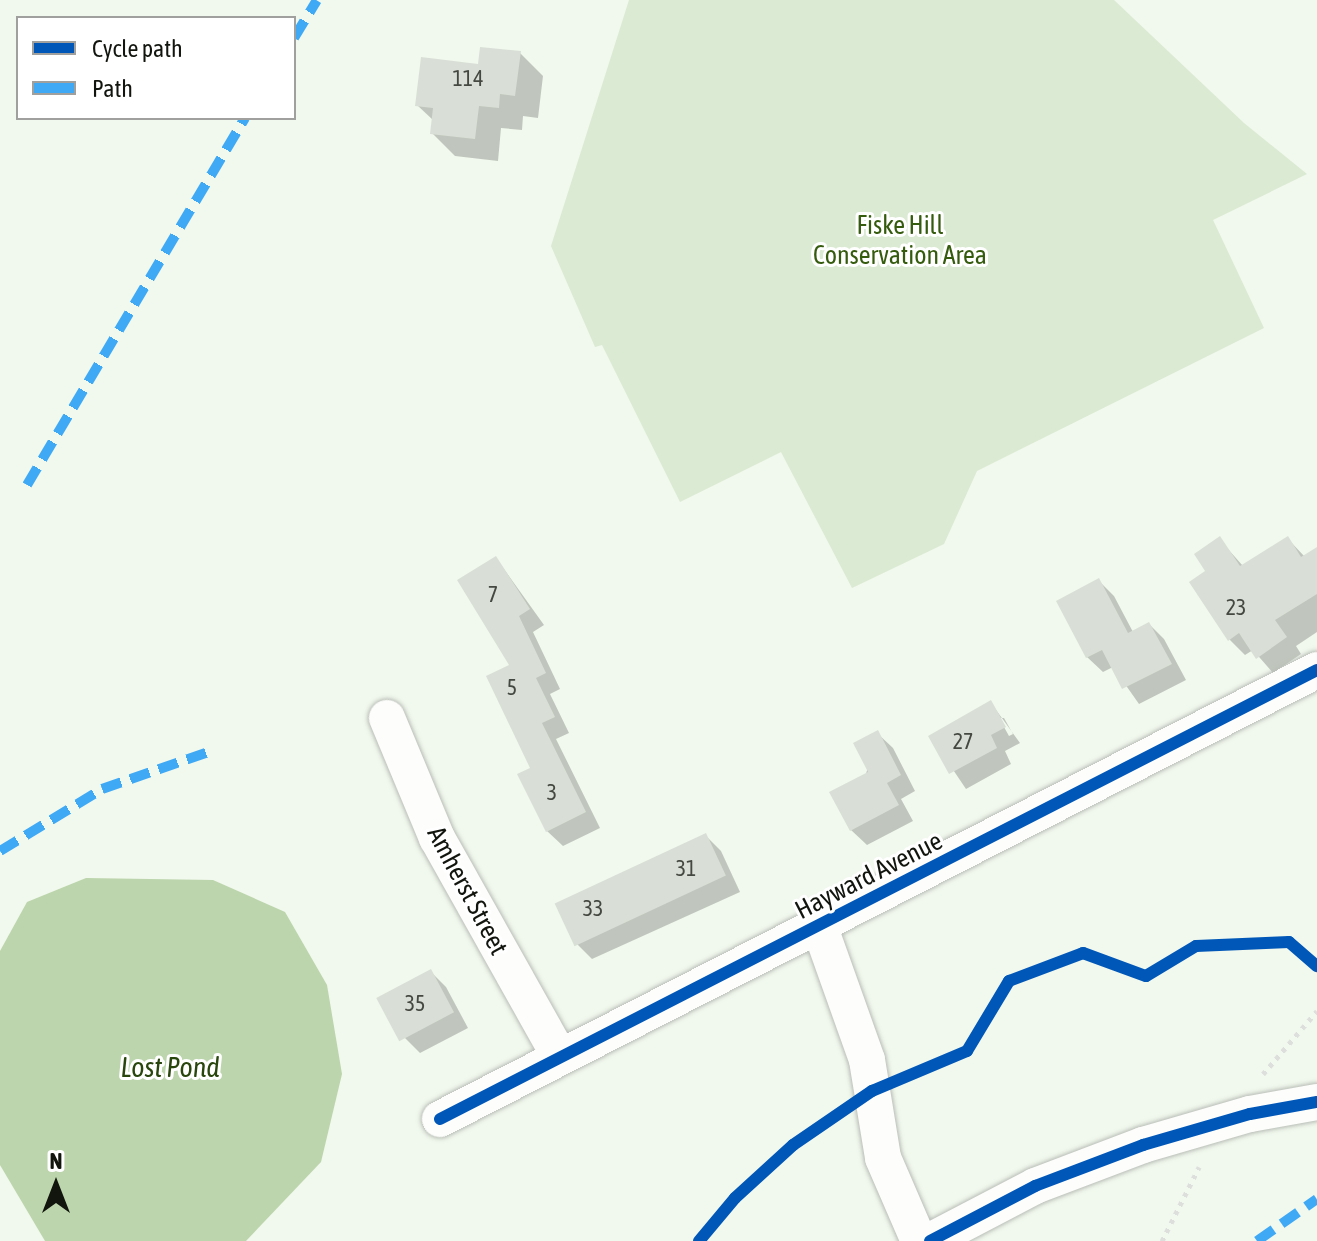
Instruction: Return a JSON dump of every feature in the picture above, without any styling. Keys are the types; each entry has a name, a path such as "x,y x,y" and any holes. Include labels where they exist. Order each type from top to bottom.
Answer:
{"street":[{"name":"Hayward Avenue","path":"440,1119 1317,670"},
{"name":"Amherst Street","path":"387,718 437,838 560,1057"},
{"path":"819,925 867,1060 883,1158 919,1241"},
{"path":"930,1241 1035,1186 1130,1150 1236,1118 1317,1102"}],"green space":[{"name":"Fiske Hill Conservation Area","path":"629,0 1114,0 1244,123 1307,174 1213,220 1264,328 977,471 944,544 852,588 781,452 680,502 602,345 595,347 551,246"}],"water":[{"name":"Lost Pond","path":"86,878 213,880 285,912 327,985 342,1074 321,1162 246,1241 45,1241 0,1165 0,951 27,902"}],"building":[{"path":"480,47 521,51 515,96 500,94 499,108 479,106 475,139 430,134 433,108 415,106 421,57 478,64"},
{"path":"1220,536 1240,566 1288,536 1301,557 1317,547 1317,594 1275,620 1287,637 1256,659 1239,633 1228,641 1189,582 1205,571 1194,554"},
{"path":"496,556 530,609 519,616 546,673 536,678 555,717 542,723 586,812 546,832 517,774 530,768 486,676 509,665 457,580"},
{"path":"1099,578 1128,633 1149,622 1172,664 1122,689 1102,650 1086,658 1056,601"},
{"path":"991,700 1006,727 991,735 997,748 949,774 928,736"},
{"path":"878,730 901,775 887,783 899,805 850,831 829,792 868,772 853,743"},
{"path":"706,833 726,876 575,946 555,904"},
{"path":"431,969 454,1012 399,1041 376,998"}],"marked path":[{"path":"296,35 317,0"},
{"path":"27,485 244,120"},
{"path":"0,851 102,789 211,751"},
{"path":"1257,1241 1317,1199"}],"cycle path":[{"path":"440,1119 1317,670"},
{"path":"699,1241 735,1198 793,1145 872,1091 967,1051 1009,981 1083,953 1146,976 1196,946 1289,942 1317,966"},
{"path":"930,1241 1035,1186 1143,1145 1250,1114 1317,1102"}]}
